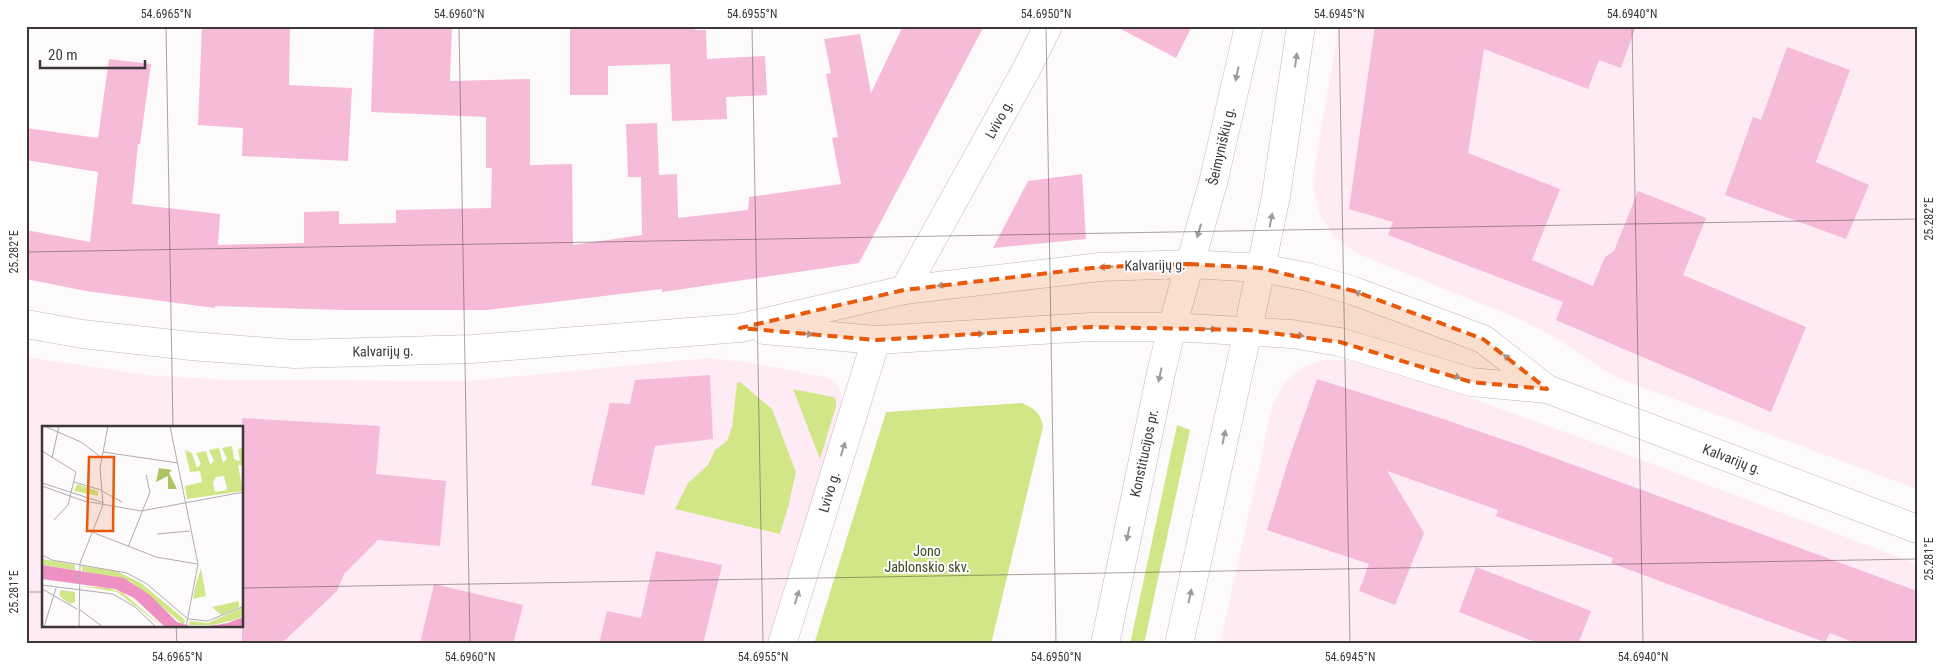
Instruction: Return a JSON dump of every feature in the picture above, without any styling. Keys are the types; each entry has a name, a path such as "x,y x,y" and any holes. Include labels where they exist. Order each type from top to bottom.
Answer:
{"main road":[{"name":"Lvivo g.","path":"904,290 1028,68 1048,26"},
{"name":"Šeimyniškių g.","path":"1189,264 1213,183 1249,26"},
{"path":"1180,644 1276,196 1300,26"},
{"name":"Kalvarijų g.","path":"26,324 82,334 220,349 295,354 472,349 740,328 904,290 1100,267 1189,264 1262,268 1308,277 1354,291 1483,339 1548,389"},
{"name":"Konstitucijos pr.","path":"1105,644 1161,373 1189,264"},
{"name":"Kalvarijų g.","path":"740,328 876,340 1091,327 1172,327 1248,330 1292,334 1340,342 1471,382 1548,389 1917,529"},
{"name":"Lvivo g.","path":"782,644 876,340"}],"highlighted area":[{"path":"1189,264 1261,268 1354,291 1483,339 1547,389 1471,382 1340,342 1248,330 1091,327 876,340 740,328 904,290 1100,267"}],"shaded area":[{"path":"1339,26 1917,26 1917,489 1615,377 1551,335 1519,319 1356,253 1334,236 1321,217 1314,192 1315,165"},
{"path":"26,357 147,375 227,380 469,381 708,358 753,363 830,378 838,385 842,403 768,644 26,644"},
{"path":"1323,360 1346,360 1412,377 1634,457 1917,564 1917,644 1220,644 1273,403 1286,381 1304,367"}],"green space":[{"path":"740,382 772,409 796,472 780,534 675,509 688,483 708,465 715,450 727,441 732,427 737,383"},
{"path":"793,389 833,397 836,400 836,406 820,459"},
{"name":"Jono Jablonskio skv.","path":"1022,403 1036,412 1041,418 1043,427 991,644 814,644 886,412"},
{"path":"1177,425 1190,430 1144,644 1130,644"}],"building":[{"path":"202,26 290,26 289,85 352,88 348,161 242,156 243,128 198,125"},
{"path":"374,26 452,26 450,81 530,79 530,165 572,164 573,245 642,235 641,177 628,177 626,124 657,123 659,175 677,174 678,218 748,210 749,197 841,184 832,138 838,137 826,74 831,73 824,39 860,34 871,93 902,28 913,26 984,26 859,263 662,292 662,289 486,310 344,310 215,306 215,308 86,291 26,279 26,230 90,242 98,172 26,160 26,128 98,138 109,59 151,64 140,144 138,144 132,204 220,214 218,245 304,243 304,212 339,211 339,224 396,223 396,210 491,208 492,168 486,168 486,117 371,112"},
{"path":"570,26 695,26 695,30 706,30 707,59 765,56 767,95 726,97 727,119 672,121 670,64 608,66 608,95 570,95"},
{"path":"1115,26 1192,26 1176,58"},
{"path":"1375,26 1636,26 1621,68 1599,60 1588,89 1484,49 1468,153 1560,189 1532,260 1593,286 1605,257 1614,251 1638,191 1706,218 1683,275 1806,327 1771,412 1556,320 1563,302 1388,235 1393,222 1349,209"},
{"path":"1787,47 1850,70 1816,162 1869,185 1846,239 1725,195 1753,117 1761,120"},
{"path":"1082,174 1086,239 993,248 1028,181"},
{"path":"710,375 713,439 655,446 644,495 591,485 610,403 630,404 635,380"},
{"path":"1317,379 1522,446 1917,591 1917,644 1858,644 1830,633 1825,642 1611,563 1613,558 1496,516 1498,510 1387,471 1424,533 1395,605 1359,591 1369,564 1267,530"},
{"path":"242,418 380,426 376,474 446,481 440,546 378,540 344,574 337,591 281,644 242,644 242,628 244,628 244,426 242,426"},
{"path":"656,551 722,565 703,644 599,644 607,611 641,618"},
{"path":"1476,567 1591,611 1578,644 1540,644 1459,612"},
{"path":"434,584 523,605 513,644 420,644"}]}
